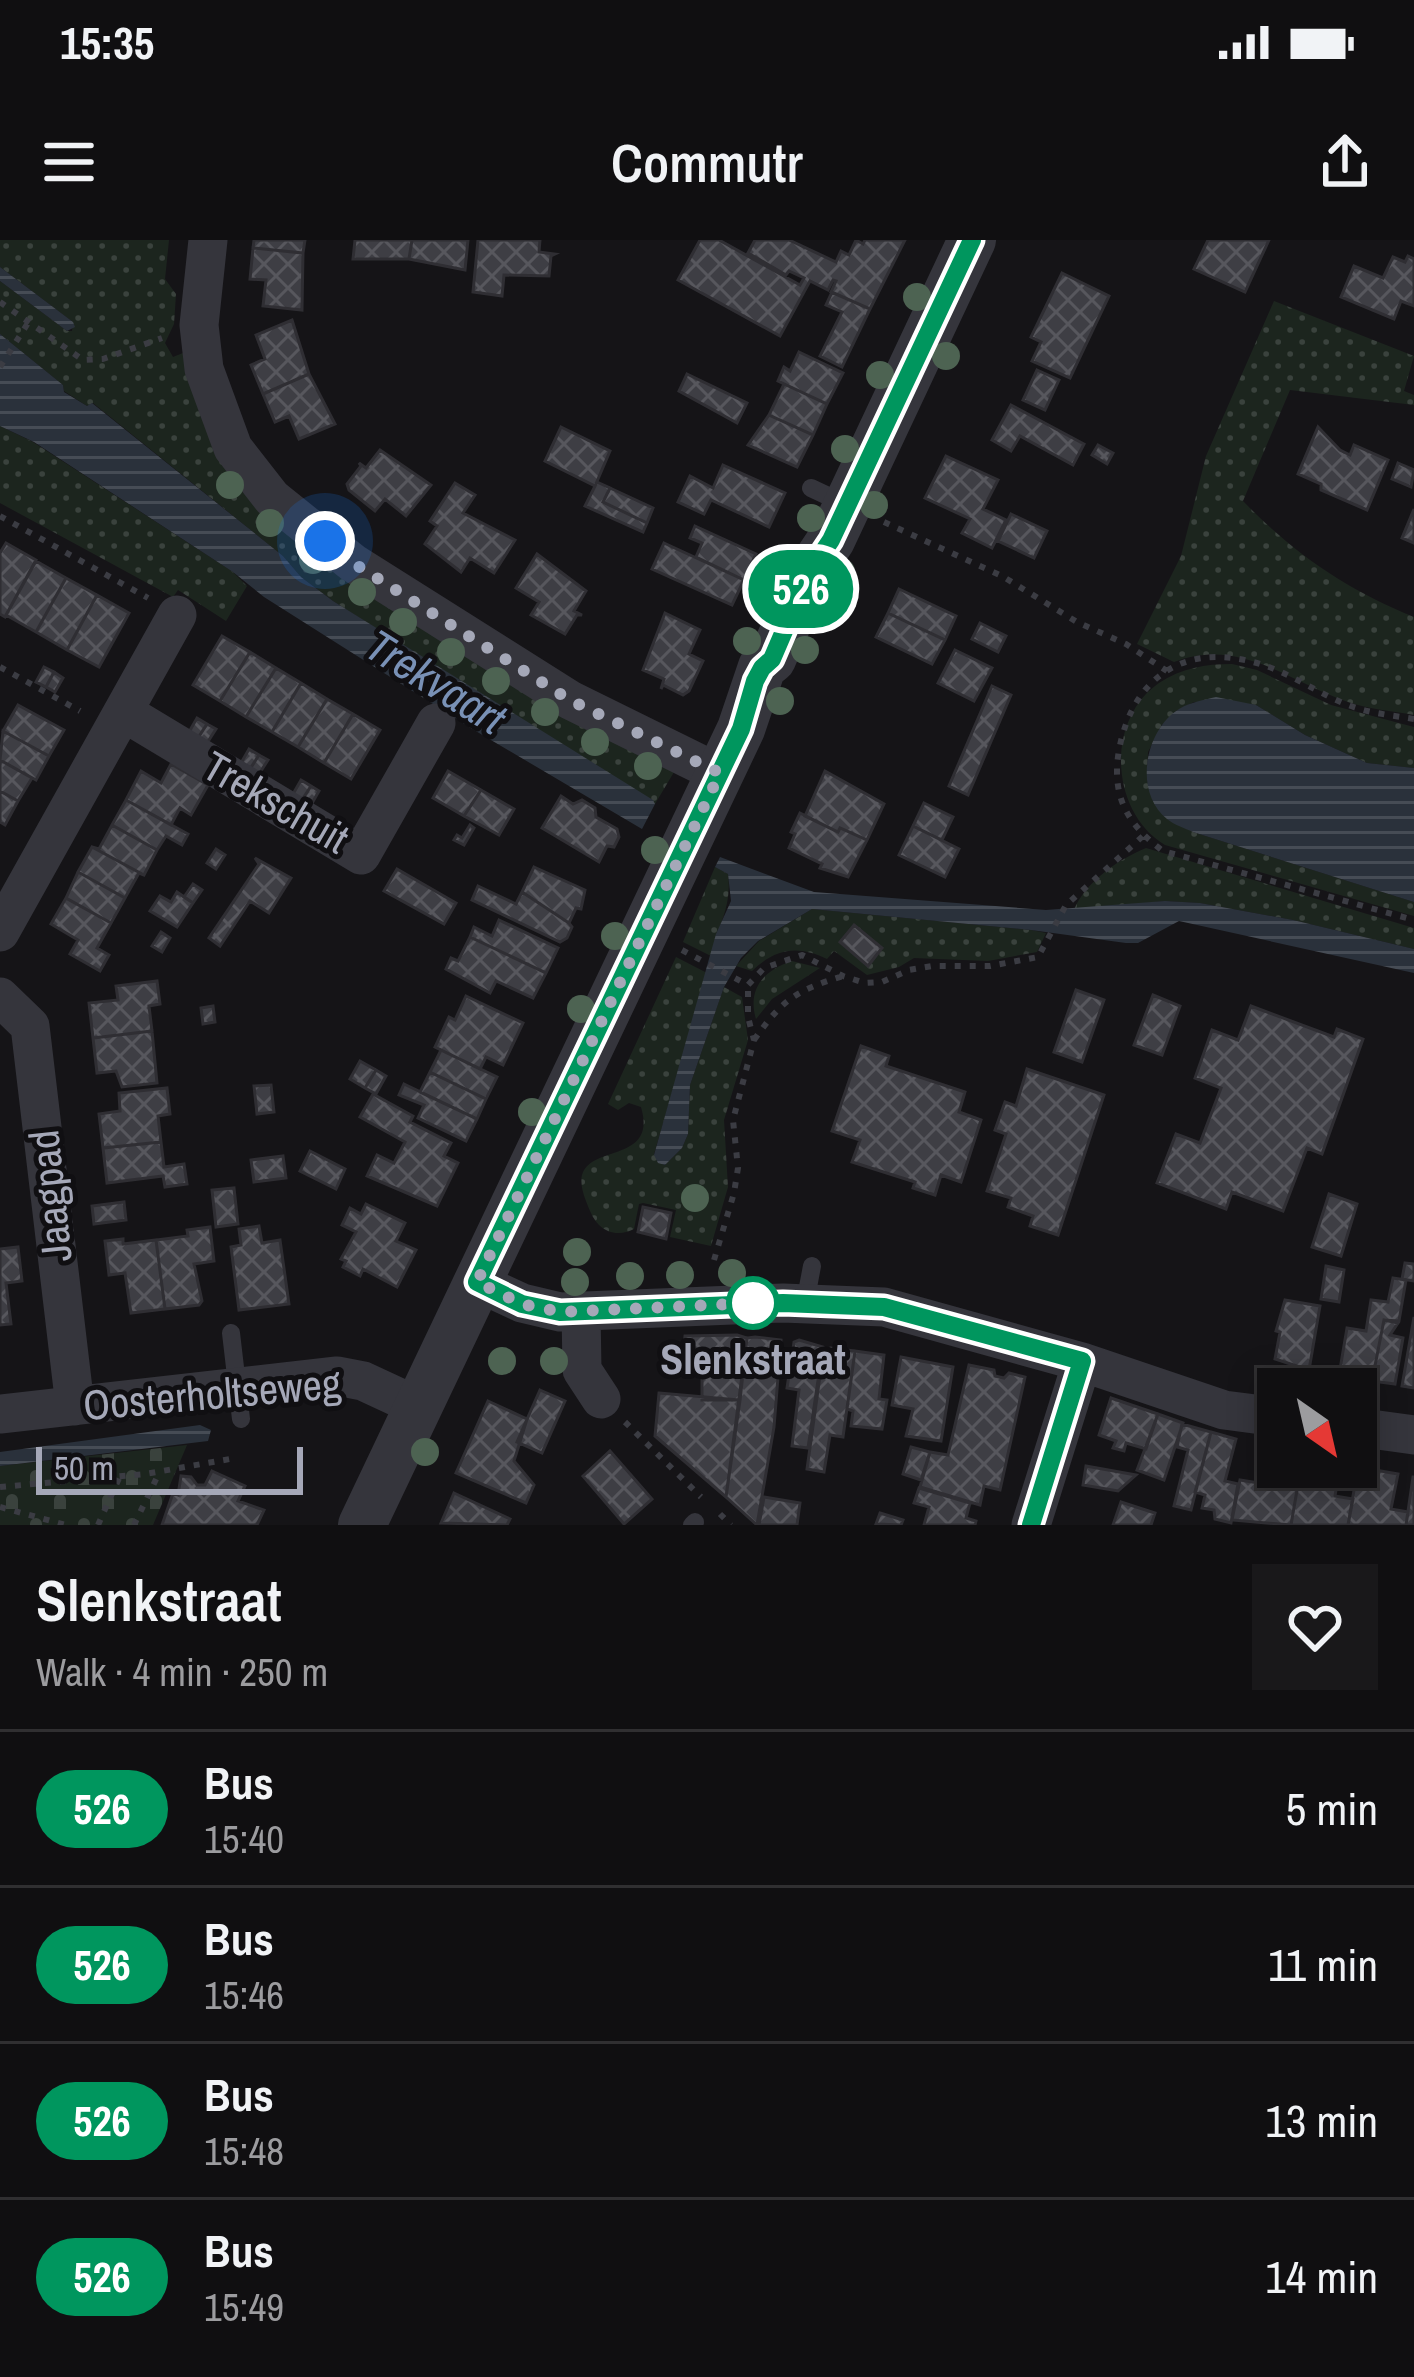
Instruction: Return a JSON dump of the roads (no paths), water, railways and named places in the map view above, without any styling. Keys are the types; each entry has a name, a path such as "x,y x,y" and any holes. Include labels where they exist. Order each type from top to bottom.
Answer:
{"street":[{"path":"208,240 199,325 211,396 233,448 261,485 353,563 570,700 714,799"},
{"path":"362,1525 714,799 755,681 772,659 809,573 972,240"},
{"path":"0,932 177,615"},
{"name":"Trekschuit","path":"120,722 361,854 436,723"},
{"name":"Jaagpad","path":"0,997 30,1026 75,1406"},
{"path":"477,1282 535,1308 580,1311 809,1285 884,1307 928,1311 1224,1410 1257,1414"},
{"path":"580,1311 582,1370 601,1399"},
{"path":"1030,1525 1082,1361"},
{"name":"Oosterholtseweg","path":"0,1414 75,1406 239,1404 346,1376 418,1407"},
{"path":"1377,1430 1414,1435"}],"lane":[{"path":"231,1333 239,1404"}],"water":[{"path":"0,267 75,327 67,331 0,281"},
{"name":"Trekvaart","path":"0,334 63,385 64,392 87,406 92,403 333,601 653,800 642,829 474,730 264,597 34,442 0,426"},
{"path":"1216,697 1256,705 1305,735 1367,763 1414,768 1414,902 1193,832 1167,819 1150,793 1151,746 1179,709"},
{"path":"720,857 814,892 1046,910 1200,903 1414,949 1414,973 1179,921 1138,943 1126,943 812,909 758,941 724,987 690,1085 688,1134 665,1165 654,1155 716,934 731,901 728,874 715,867"},
{"path":"200,1425 211,1430 208,1441 0,1466 0,1452"}],"place":[{"name":"Slenkstraat","path":"753,1303"}]}
